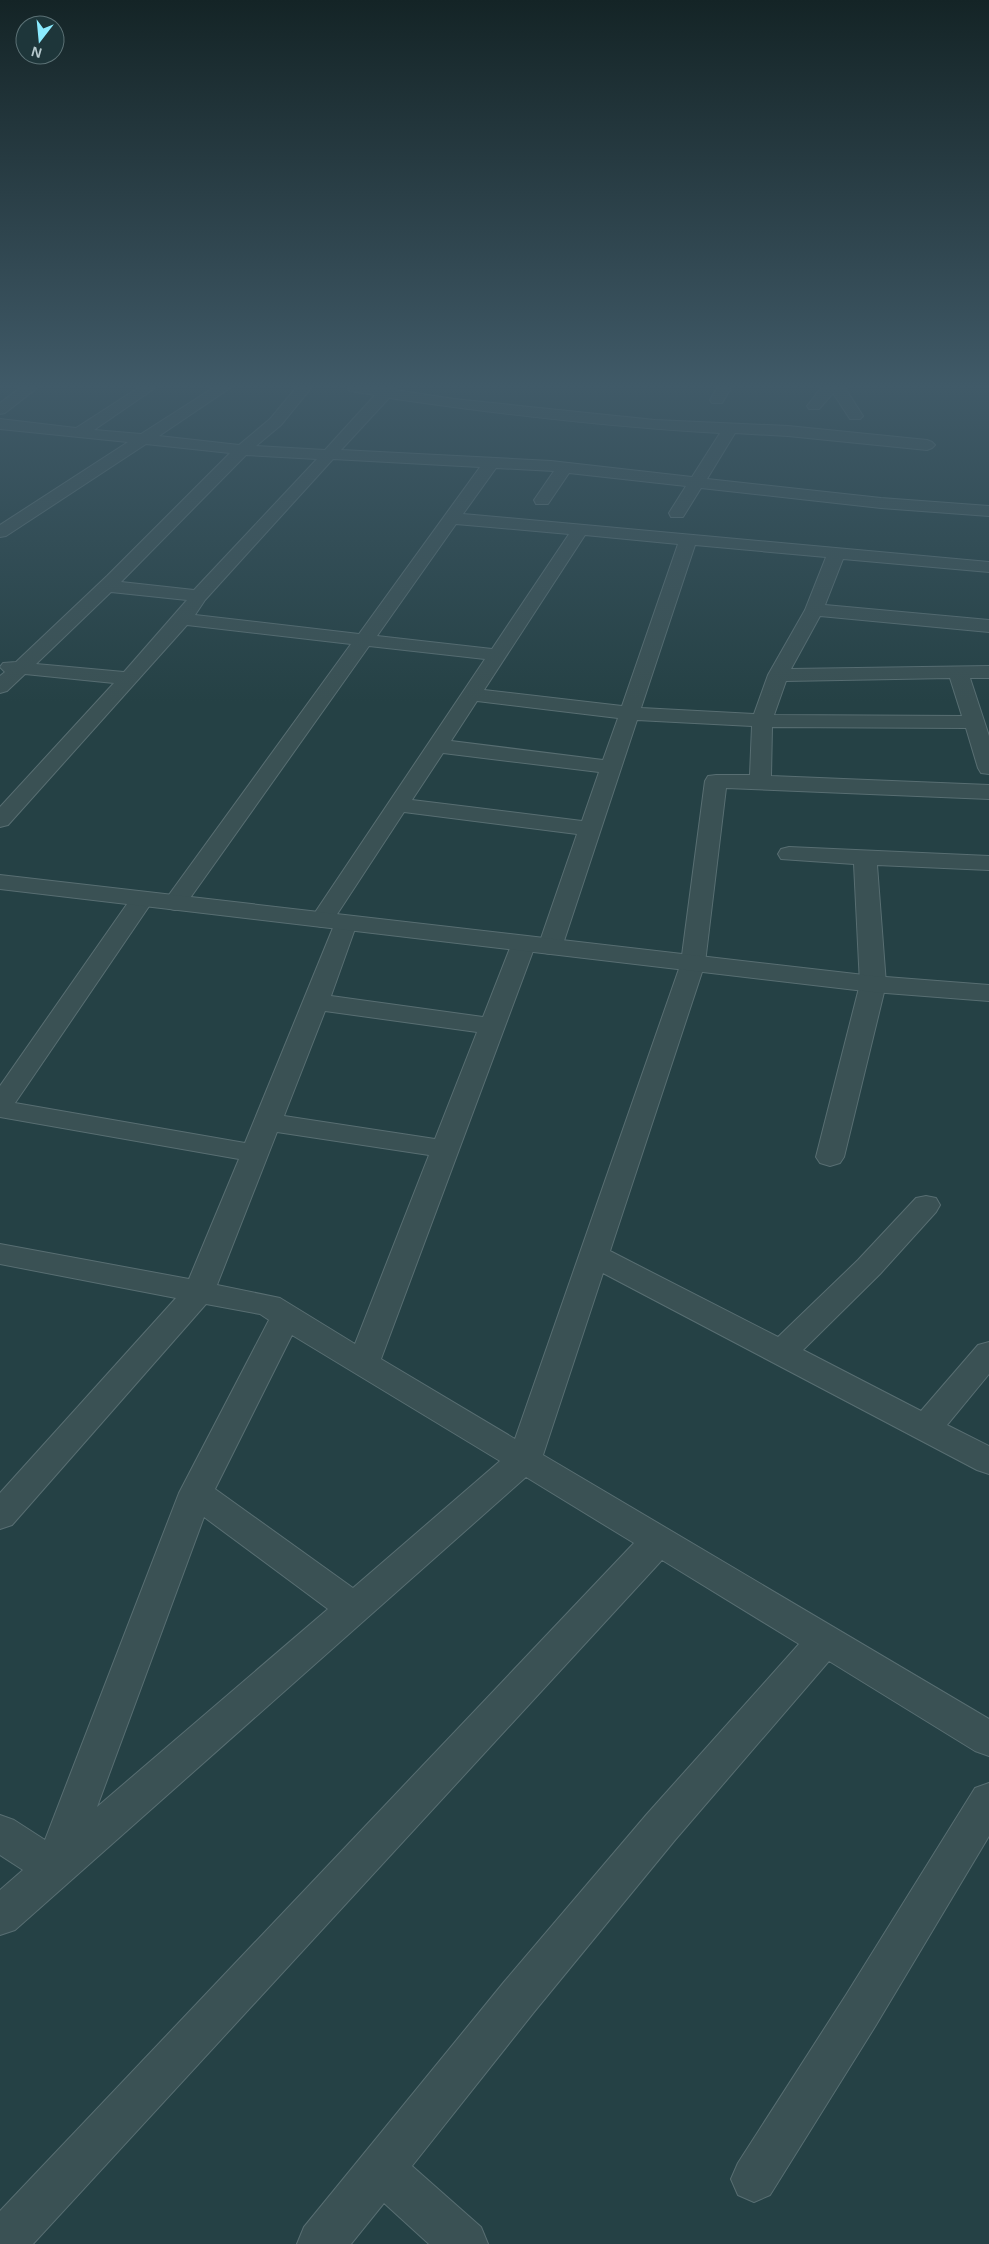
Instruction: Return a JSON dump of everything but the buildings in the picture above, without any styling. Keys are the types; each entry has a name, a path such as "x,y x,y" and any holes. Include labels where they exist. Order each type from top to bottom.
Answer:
{"street":[{"path":"0,532 61,493"},
{"path":"0,687 107,586 200,493"},
{"path":"0,820 182,619 199,596 295,493"},
{"path":"175,903 469,493"},
{"path":"542,500 547,493"},
{"path":"677,513 688,493"},
{"path":"794,493 881,503 989,511"},
{"path":"451,518 989,567"},
{"path":"0,1516 199,1292 316,1002 333,921 398,805 580,530"},
{"path":"364,1362 492,1026 537,945 590,829 688,540"},
{"path":"760,782 762,721 778,676 814,610 837,553"},
{"path":"107,586 199,596"},
{"path":"814,610 989,626"},
{"path":"182,619 497,655"},
{"path":"0,666 128,678"},
{"path":"958,672 989,768"},
{"path":"778,676 989,672"},
{"path":"472,694 629,713 762,721 973,722"},
{"path":"437,746 611,767"},
{"path":"0,1916 525,1459 693,963 716,780 989,792"},
{"path":"398,805 590,829"},
{"path":"789,854 989,863"},
{"path":"830,1157 873,984 865,858"},
{"path":"0,882 873,984 989,993"},
{"path":"142,899 0,1108 254,1153"},
{"path":"316,1002 492,1026"},
{"path":"266,1122 445,1150"},
{"path":"781,1352 869,1267 926,1205"},
{"path":"0,1254 270,1305 286,1317 364,1362 989,1739"},
{"path":"594,1255 989,1461"},
{"path":"54,1868 196,1493 286,1317"},
{"path":"926,1428 989,1354"},
{"path":"196,1493 354,1608"},
{"path":"11,2233 659,1540"},
{"path":"321,2244 661,1827 825,1640"},
{"path":"754,2179 861,2010 989,1800"},
{"path":"0,1833 54,1868"},
{"path":"382,2169 464,2244"}]}
